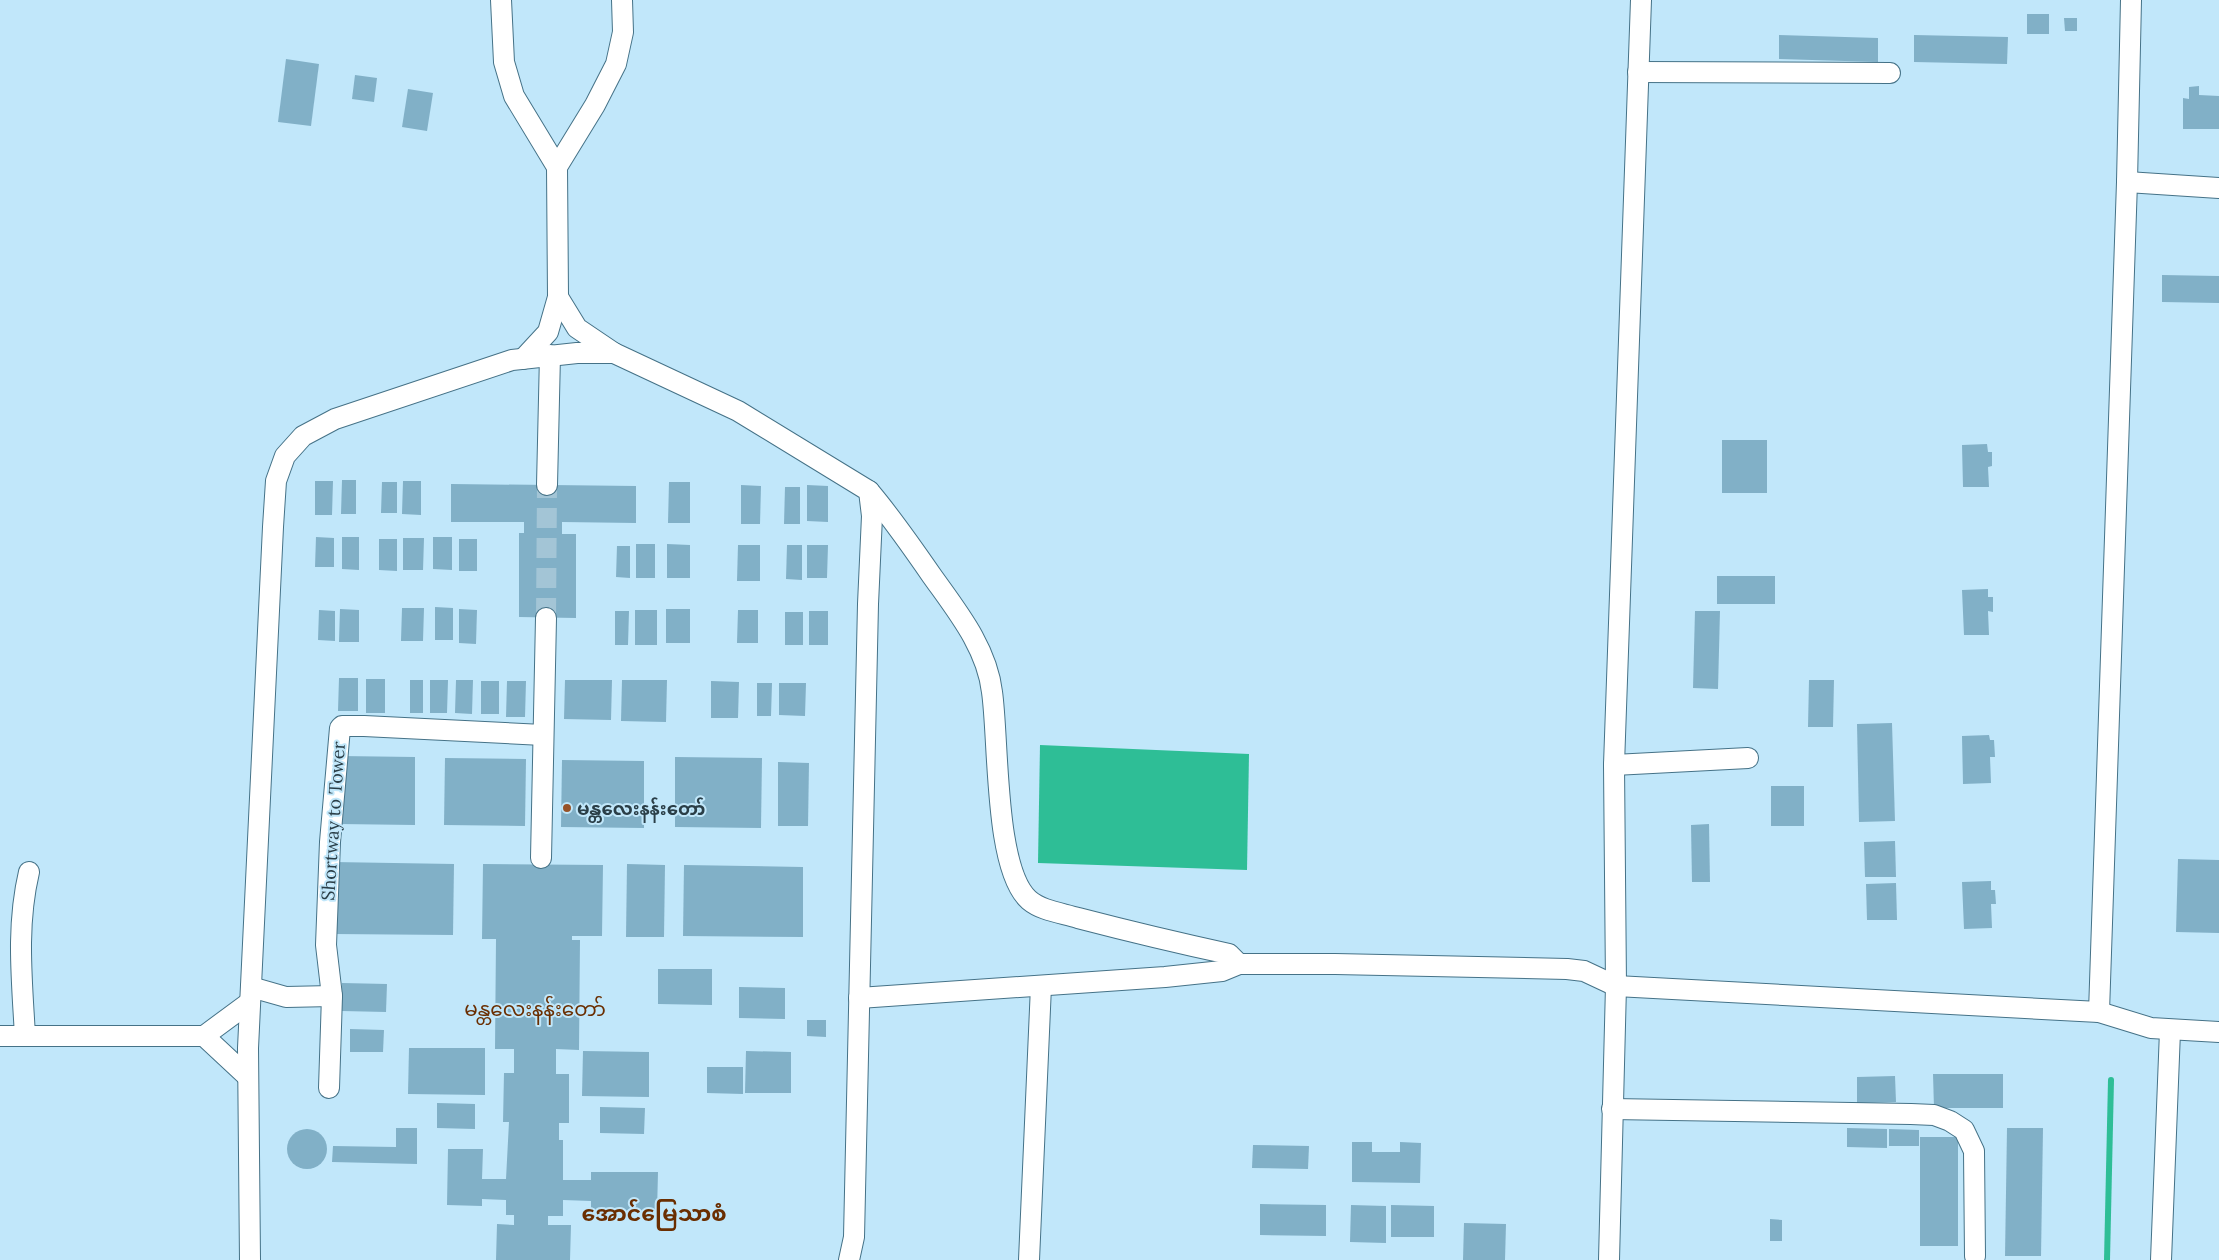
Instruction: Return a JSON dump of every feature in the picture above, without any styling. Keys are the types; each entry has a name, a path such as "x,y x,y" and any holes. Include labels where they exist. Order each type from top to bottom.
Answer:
{"street":[{"path":"501,0 504,62 514,96 557,167 558,297 548,332 524,359"},
{"path":"557,167 595,105 616,64 623,32 622,0"},
{"path":"1609,1260 1616,986 1614,765 1641,0"},
{"path":"2099,1012 2127,182 2131,0"},
{"path":"1638,72 1890,73"},
{"path":"2127,182 2219,188"},
{"path":"558,297 577,328 614,353 738,411 869,491 906,538 952,603 985,660 992,691 1006,852 1016,884 1022,893 1041,907 1112,927 1229,954 1240,964"},
{"path":"250,1260 248,1077 251,995 272,528 276,480 285,456 303,436 335,419 480,370 524,359 550,355 614,353"},
{"path":"547,485 550,355"},
{"path":"849,1260 854,1237 868,604 872,516 869,491"},
{"path":"540,858 546,618"},
{"name":"Shortway to Tower","path":"329,1088 332,996 326,945 330,842 340,728 357,726 543,735"},
{"path":"1614,765 1748,758"},
{"path":"25,1036 20,929 22,898 29,872"},
{"path":"859,998 1213,972 1240,964 1567,969 1584,971 1616,986 2099,1012 2151,1028 2170,1031 2219,1032"},
{"path":"1029,1260 1041,986"},
{"path":"0,1036 204,1036 251,995 286,998 332,996"},
{"path":"2162,1260 2170,1031"},
{"path":"204,1036 248,1077"},
{"path":"1612,1109 1911,1114 1934,1115 1950,1121 1964,1130 1974,1151 1975,1256"}],"shaded area":[{"path":"1040,745 1249,754 1247,870 1038,863"}],"building":[{"path":"2027,14 2049,14 2049,34 2027,34"},
{"path":"2064,18 2077,18 2077,31 2065,31"},
{"path":"1779,35 1878,38 1878,62 1779,59"},
{"path":"1914,35 2008,37 2007,64 1914,62"},
{"path":"286,59 319,64 311,126 278,122"},
{"path":"355,75 377,78 374,102 352,99"},
{"path":"2199,86 2199,95 2219,96 2219,129 2183,129 2183,98 2189,99 2189,87"},
{"path":"408,89 433,93 427,131 402,127"},
{"path":"2162,275 2219,276 2219,303 2162,302"},
{"path":"1722,440 1767,440 1767,493 1722,493"},
{"path":"1987,444 1988,452 1992,452 1992,466 1988,467 1989,487 1963,487 1962,445"},
{"path":"342,480 356,480 356,514 341,514"},
{"path":"315,481 333,481 332,515 315,515"},
{"path":"403,481 421,481 421,515 402,514"},
{"path":"382,482 397,482 397,513 381,513"},
{"path":"669,482 690,482 690,523 668,523"},
{"path":"451,484 636,486 636,523 562,522 562,534 576,534 576,618 519,617 519,533 524,533 524,522 451,522"},
{"path":"741,485 761,486 760,524 741,524"},
{"path":"807,485 828,486 828,522 807,521"},
{"path":"785,487 800,487 800,524 784,524"},
{"path":"316,537 334,538 334,567 315,567"},
{"path":"342,537 359,537 359,570 342,569"},
{"path":"433,537 452,537 452,570 433,569"},
{"path":"403,538 424,538 423,570 403,570"},
{"path":"379,539 397,539 397,571 379,570"},
{"path":"459,539 477,539 477,571 459,571"},
{"path":"636,544 655,544 655,578 636,578"},
{"path":"667,544 690,545 690,578 667,578"},
{"path":"738,545 760,545 760,581 737,581"},
{"path":"787,545 802,545 802,580 786,579"},
{"path":"807,545 828,545 827,578 807,578"},
{"path":"617,546 630,546 630,578 616,577"},
{"path":"1717,576 1775,576 1775,604 1717,604"},
{"path":"1988,589 1988,597 1993,597 1993,612 1988,611 1989,635 1964,635 1962,590"},
{"path":"435,607 453,608 453,640 435,640"},
{"path":"402,608 424,608 423,641 401,641"},
{"path":"340,609 359,610 359,642 339,642"},
{"path":"459,609 477,610 476,644 459,643"},
{"path":"666,609 690,609 690,643 666,643"},
{"path":"319,610 335,611 335,641 318,640"},
{"path":"635,610 657,610 657,645 635,645"},
{"path":"738,610 758,610 758,643 737,643"},
{"path":"615,611 629,611 628,645 615,645"},
{"path":"809,611 828,611 828,645 809,645"},
{"path":"1695,611 1720,611 1718,689 1693,688"},
{"path":"785,612 803,612 803,645 785,645"},
{"path":"339,678 358,678 358,711 338,711"},
{"path":"366,679 385,679 385,713 366,713"},
{"path":"410,680 423,680 423,713 410,713"},
{"path":"430,680 448,680 447,713 430,713"},
{"path":"456,680 473,680 472,714 455,713"},
{"path":"565,680 612,680 611,720 564,719"},
{"path":"622,680 667,680 666,722 621,721"},
{"path":"1809,680 1834,680 1833,727 1808,727"},
{"path":"481,681 499,681 499,714 481,714"},
{"path":"507,681 526,681 525,717 506,717"},
{"path":"711,681 739,682 738,718 711,718"},
{"path":"757,683 772,683 771,716 757,716"},
{"path":"779,683 806,683 805,716 779,715"},
{"path":"1892,723 1895,821 1859,822 1857,724"},
{"path":"1989,735 1990,740 1994,740 1995,757 1990,757 1991,783 1963,784 1962,736"},
{"path":"340,756 415,757 415,825 339,824"},
{"path":"675,757 762,758 761,828 675,827"},
{"path":"445,758 526,759 525,826 444,825"},
{"path":"562,760 644,761 644,828 561,827"},
{"path":"778,762 809,763 808,826 778,826"},
{"path":"1771,786 1804,786 1804,826 1771,826"},
{"path":"1709,824 1710,882 1692,882 1691,825"},
{"path":"1895,841 1896,877 1865,877 1864,842"},
{"path":"2178,859 2219,860 2219,933 2176,932"},
{"path":"333,862 454,864 453,935 333,934"},
{"path":"483,864 603,865 602,936 572,936 572,940 580,940 579,1050 556,1049 556,1074 569,1074 569,1123 559,1123 559,1140 563,1140 563,1180 591,1180 591,1172 658,1172 657,1212 591,1211 591,1201 563,1200 563,1216 548,1216 548,1225 571,1225 570,1260 496,1260 497,1224 514,1225 514,1215 506,1215 506,1200 482,1199 482,1206 447,1205 448,1149 483,1149 482,1179 506,1179 509,1122 503,1122 504,1073 514,1073 514,1049 495,1049 496,939 482,939"},
{"path":"627,864 665,865 664,937 626,937"},
{"path":"684,865 803,867 803,937 683,936"},
{"path":"1991,881 1991,890 1995,890 1996,904 1991,904 1992,928 1964,929 1962,882"},
{"path":"1896,883 1897,920 1867,920 1866,884"},
{"path":"658,969 712,969 712,1005 658,1004"},
{"path":"342,983 387,984 386,1012 342,1011"},
{"path":"739,987 785,988 785,1019 739,1018"},
{"path":"807,1020 826,1020 826,1037 807,1036"},
{"path":"350,1029 384,1030 383,1052 350,1052"},
{"path":"409,1048 485,1048 485,1095 408,1094"},
{"path":"583,1051 649,1052 649,1097 582,1096"},
{"path":"746,1051 791,1052 791,1093 745,1093"},
{"path":"707,1067 743,1067 743,1094 707,1093"},
{"path":"1933,1074 2003,1074 2003,1108 1934,1108"},
{"path":"1895,1076 1896,1102 1857,1103 1857,1077"},
{"path":"437,1103 475,1104 475,1129 437,1128"},
{"path":"600,1107 645,1108 644,1134 600,1133"},
{"path":"396,1128 417,1128 417,1164 332,1162 333,1146 396,1147"},
{"path":"1847,1128 1887,1129 1887,1148 1847,1147"},
{"path":"2007,1128 2043,1128 2041,1256 2005,1256"},
{"path":"307,1129 321,1135 327,1149 321,1163 307,1169 293,1163 287,1149 293,1135"},
{"path":"1889,1129 1919,1130 1919,1146 1889,1146"},
{"path":"1920,1137 1958,1137 1958,1246 1920,1246"},
{"path":"1352,1142 1372,1142 1372,1152 1400,1152 1400,1142 1421,1143 1420,1183 1352,1182"},
{"path":"1253,1145 1309,1146 1308,1169 1252,1168"},
{"path":"1260,1204 1326,1205 1326,1236 1260,1235"},
{"path":"1351,1205 1386,1206 1386,1243 1350,1242"},
{"path":"1391,1205 1434,1206 1434,1237 1391,1237"},
{"path":"1770,1219 1782,1220 1782,1241 1770,1241"},
{"path":"1464,1223 1506,1224 1505,1260 1463,1260"}],"waterway":[{"path":"2107,1260 2111,1080"}],"tunnel":[{"path":"546,618 547,485"}],"place":[{"name":"မန္တလေးနန်းတော်","path":"567,808"}],"district":[{"name":"မန္တလေးနန်းတော်","path":"535,1008"},
{"name":"အောင်မြေသာစံ","path":"654,1213"}]}
